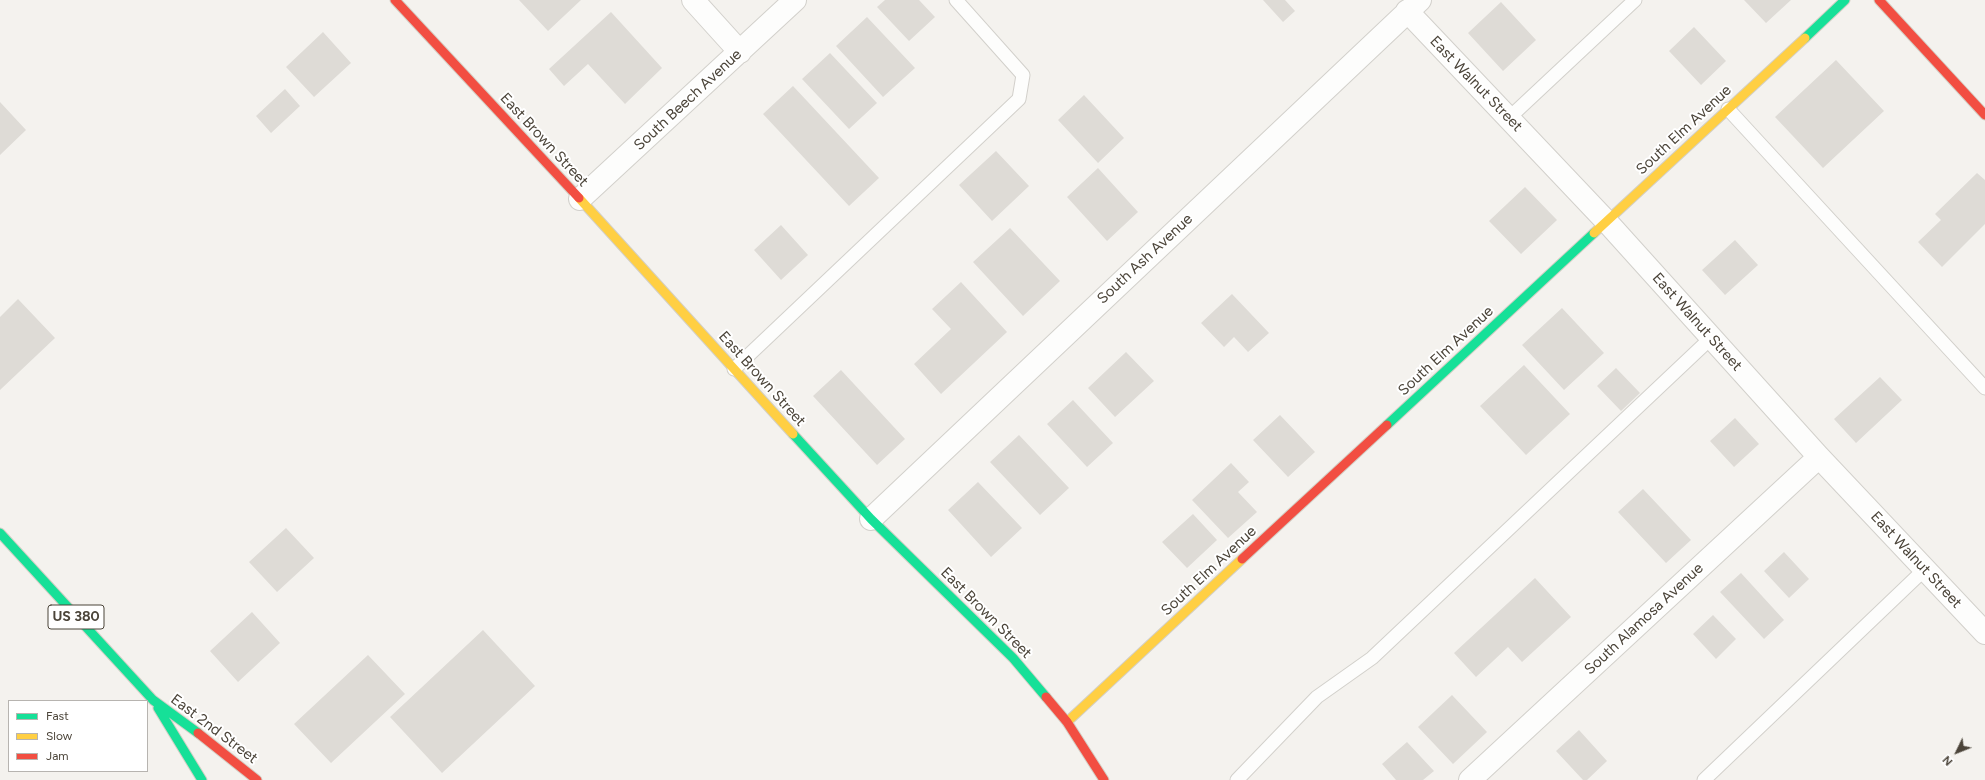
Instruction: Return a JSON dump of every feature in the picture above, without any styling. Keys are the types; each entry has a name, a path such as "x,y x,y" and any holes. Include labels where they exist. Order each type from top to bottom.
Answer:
{"street":[{"name":"East Brown Street","path":"395,0 580,199 871,519 1013,658 1067,722 1104,780"},
{"path":"693,0 740,52"},
{"name":"South Beech Avenue","path":"580,199 795,0"},
{"name":"South Elm Avenue","path":"1067,722 1845,0"},
{"path":"1879,0 1985,115"},
{"name":"East Walnut Street","path":"1414,6 1509,118 1606,222 1819,457 1985,633"},
{"name":"South Ash Avenue","path":"871,519 1414,6"},
{"name":"South Alamosa Avenue","path":"1470,780 1819,457"},
{"name":"East 2nd Street","path":"0,533 153,700 202,780"},
{"name":"East 2nd Street","path":"153,700 226,754 257,780"}],"lane":[{"path":"734,369 1019,99 1024,75 956,0"},
{"path":"1509,118 1635,0"},
{"path":"1728,109 1985,388"},
{"path":"1237,780 1317,697 1372,658 1711,338"},
{"path":"1704,780 1924,569"}],"building":[{"path":"519,0 581,0 548,31"},
{"path":"885,0 919,0 935,17 909,41 877,7"},
{"path":"1263,0 1285,0 1295,11 1283,22"},
{"path":"1744,0 1791,0 1766,23"},
{"path":"1501,2 1536,40 1503,71 1468,33"},
{"path":"611,12 662,68 625,104 588,64 564,86 549,69"},
{"path":"867,17 915,68 883,97 836,46"},
{"path":"1694,27 1726,61 1701,85 1669,51"},
{"path":"323,32 351,63 314,97 286,67"},
{"path":"830,53 877,103 849,129 802,79"},
{"path":"1836,60 1884,111 1823,168 1775,117"},
{"path":"793,86 879,178 849,206 763,114"},
{"path":"285,89 300,106 271,133 256,116"},
{"path":"1084,95 1124,138 1098,163 1058,120"},
{"path":"0,102 26,130 0,155"},
{"path":"996,151 1029,186 992,221 959,185"},
{"path":"1098,168 1138,212 1107,241 1067,197"},
{"path":"1977,173 1985,180 1985,224 1942,267 1918,242 1941,220 1935,214"},
{"path":"1525,187 1557,220 1521,254 1489,221"},
{"path":"781,225 808,255 781,280 754,250"},
{"path":"1010,228 1060,281 1023,316 973,262"},
{"path":"1735,240 1758,265 1725,295 1702,270"},
{"path":"961,282 1007,332 941,394 914,364 951,329 932,309"},
{"path":"1232,294 1269,333 1248,352 1234,337 1224,347 1201,323"},
{"path":"18,299 55,338 0,390 0,317"},
{"path":"1562,308 1604,353 1564,390 1522,345"},
{"path":"1126,352 1154,381 1115,417 1088,388"},
{"path":"1524,365 1570,414 1526,455 1480,406"},
{"path":"1616,368 1640,393 1621,411 1597,386"},
{"path":"841,370 905,439 877,465 813,396"},
{"path":"1880,377 1902,400 1856,443 1834,419"},
{"path":"1073,400 1113,443 1087,467 1047,424"},
{"path":"1280,415 1315,452 1288,477 1253,440"},
{"path":"1735,418 1759,444 1734,467 1710,441"},
{"path":"1019,435 1069,488 1040,515 990,462"},
{"path":"1231,463 1249,482 1238,492 1257,512 1228,538 1192,500"},
{"path":"978,482 1022,528 991,557 948,510"},
{"path":"1643,489 1691,540 1666,563 1618,512"},
{"path":"1193,514 1217,540 1187,568 1162,542"},
{"path":"286,528 314,558 277,592 249,562"},
{"path":"1784,552 1809,579 1789,598 1764,571"},
{"path":"1741,573 1784,620 1764,639 1720,592"},
{"path":"1535,578 1571,617 1522,662 1508,647 1476,677 1454,653"},
{"path":"252,612 280,643 238,682 210,651"},
{"path":"1713,615 1736,639 1716,659 1693,634"},
{"path":"483,630 535,686 442,773 390,717"},
{"path":"368,655 405,694 331,763 294,724"},
{"path":"1452,695 1487,732 1453,764 1418,727"},
{"path":"1579,730 1607,761 1587,780 1583,780 1556,751"},
{"path":"1407,742 1434,771 1423,780 1396,780 1382,764"}],"traffic: fast":[{"path":"1805,38 1845,0"},
{"path":"1387,425 1594,233"},
{"path":"793,434 871,519 1013,658 1046,697"},
{"path":"0,533 153,700 198,733"},
{"path":"158,708 202,780"}],"traffic: slow":[{"path":"1594,233 1805,38"},
{"path":"579,198 793,434"},
{"path":"1067,722 1242,559"}],"traffic: jam":[{"path":"395,0 579,198"},
{"path":"1879,0 1985,115"},
{"path":"1242,559 1387,425"},
{"path":"1046,697 1067,722 1104,780"},
{"path":"198,733 257,780"}]}
